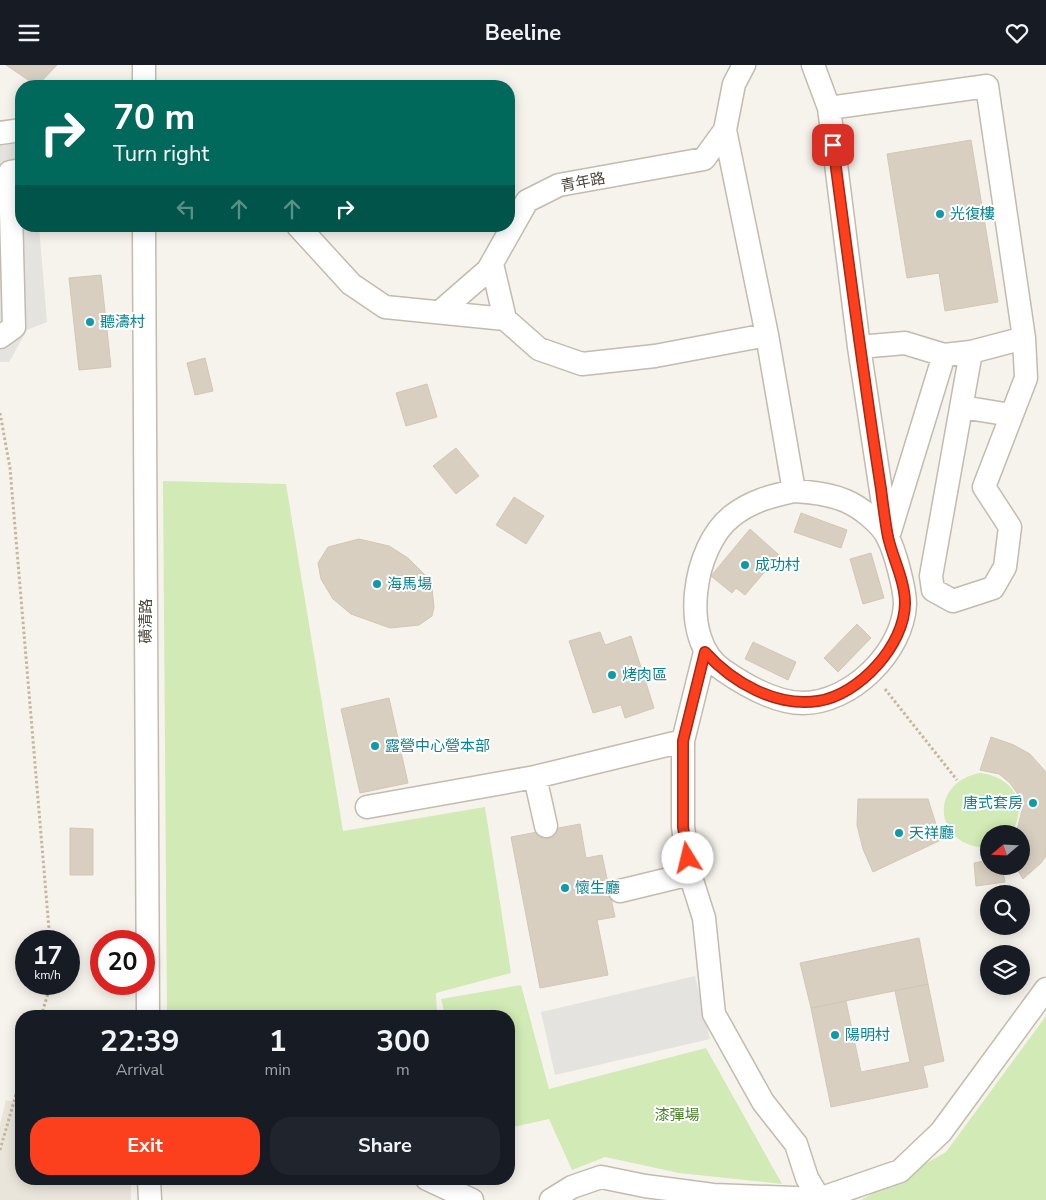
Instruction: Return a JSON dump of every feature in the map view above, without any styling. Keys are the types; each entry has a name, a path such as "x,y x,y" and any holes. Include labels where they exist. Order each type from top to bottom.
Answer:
{"street":[{"path":"144,65 144,80"},
{"name":"青年路","path":"515,221 526,201 559,185 704,159 725,130 734,84 744,65"},
{"path":"813,65 828,108 859,347 888,537 905,603 898,634 872,673 830,699 802,703 768,695 720,669 705,652 698,629 696,601 699,570 711,541 731,517 757,499 794,491 817,493 847,501 872,519 888,537"},
{"path":"828,108 987,86 1024,337 1026,378 984,487 1010,527 1005,567 993,588 953,601 933,590 931,576 971,353"},
{"path":"725,130 767,335 794,491"},
{"path":"0,133 15,131"},
{"path":"0,337 14,327 10,173 15,172"},
{"name":"磺清路","path":"144,232 148,1010"},
{"path":"304,232 352,284 385,307 441,311 505,319 540,349 582,364 656,356 767,335"},
{"name":"青年路","path":"441,311 492,264 509,232"},
{"path":"492,264 505,319"},
{"path":"859,347 904,343 944,355 971,353 1024,337"},
{"path":"888,537 944,355"},
{"path":"962,407 1011,415"},
{"path":"705,652 683,741 683,827 690,874 704,918 714,1014 763,1102 796,1144 807,1178 820,1200"},
{"path":"367,807 535,777 683,741"},
{"path":"535,777 546,826"},
{"path":"620,891 690,874"},
{"path":"551,1200 572,1187 601,1177 645,1186 713,1195 820,1200 900,1171 941,1132 1046,989"},
{"path":"149,1185 150,1200"},
{"path":"440,1185 472,1200"}],"path":[{"path":"0,413 10,468 49,930"},
{"path":"872,673 957,780"},
{"path":"43,1010 48,995"},
{"path":"0,1150 15,1098"}],"shaded area":[{"path":"15,143 15,232 40,232 47,322 27,330 9,362 0,362 0,145"},
{"path":"695,976 710,1039 555,1075 541,1012"},
{"path":"6,1100 15,1103 15,1185 131,1185 131,1200 0,1200 0,1124"}],"green space":[{"path":"163,481 286,484 343,831 485,807 511,973 436,993 437,1010 167,1010"},
{"path":"980,773 1002,780 1015,794 1018,803 1019,812 1015,825 980,825 980,846 971,845 957,838 948,827 944,814 945,801 951,789 963,779"},
{"name":"漆彈場","path":"521,985 549,1089 706,1048 782,1184 679,1173 605,1157 572,1170 549,1119 515,1127 515,1010 444,1010 441,999"},
{"path":"1046,1016 1046,1200 861,1200 946,1152"}],"building":[{"path":"6,65 57,65 43,80 28,80"},
{"name":"光復樓","path":"971,140 998,302 945,311 939,273 907,278 887,154"},
{"name":"聽濤村","path":"101,275 111,367 79,370 69,278"},
{"path":"205,358 213,391 195,395 187,363"},
{"path":"427,384 437,417 406,426 396,393"},
{"path":"456,448 479,476 456,494 433,466"},
{"path":"514,497 544,516 526,544 496,525"},
{"name":"成功村","path":"801,513 847,530 841,548 794,532"},
{"name":"成功村","path":"750,529 779,555 745,595 736,588 732,593 711,576"},
{"name":"海馬場","path":"359,539 389,546 408,558 426,576 432,589 434,607 432,616 419,625 390,628 351,614 333,599 321,579 318,563 328,547"},
{"path":"871,553 884,598 863,604 850,559"},
{"path":"857,624 871,638 838,672 824,658"},
{"name":"烤肉區","path":"600,632 605,645 631,636 654,708 625,718 621,705 593,713 569,641"},
{"path":"753,642 796,662 788,680 745,659"},
{"name":"露營中心營本部","path":"389,698 408,783 360,793 341,709"},
{"name":"唐式套房","path":"991,737 1014,745 1030,754 1046,772 1046,856 1030,873 1030,825 1018,825 1022,810 1019,796 1010,783 999,774 980,770"},
{"name":"天祥廳","path":"858,799 928,799 941,840 873,872 863,849 857,825"},
{"name":"懷生廳","path":"580,824 586,858 602,855 615,917 597,920 608,975 540,988 511,837"},
{"path":"70,828 93,829 93,875 70,875"},
{"path":"980,862 980,875 1004,875 1005,882 976,886 974,863"},
{"name":"陽明村","path":"919,938 928,984 811,1008 800,963"},
{"name":"陽明村","path":"928,984 944,1061 923,1066 928,1087 831,1107 811,1008 846,1001 861,1072 910,1062 895,991"}],"place":[{"name":"光復樓","path":"940,214"},
{"name":"聽濤村","path":"90,322"},
{"name":"成功村","path":"745,565"},
{"name":"海馬場","path":"377,584"},
{"name":"烤肉區","path":"612,675"},
{"name":"露營中心營本部","path":"375,746"},
{"name":"唐式套房","path":"1033,803"},
{"name":"天祥廳","path":"899,833"},
{"name":"懷生廳","path":"565,888"},
{"name":"陽明村","path":"835,1035"}],"route":[{"path":"688,858 683,827 683,741 692,697 705,652 720,669 768,695 802,703 830,699 859,683 872,673 898,634 905,603 888,537 859,347 833,145"}]}
